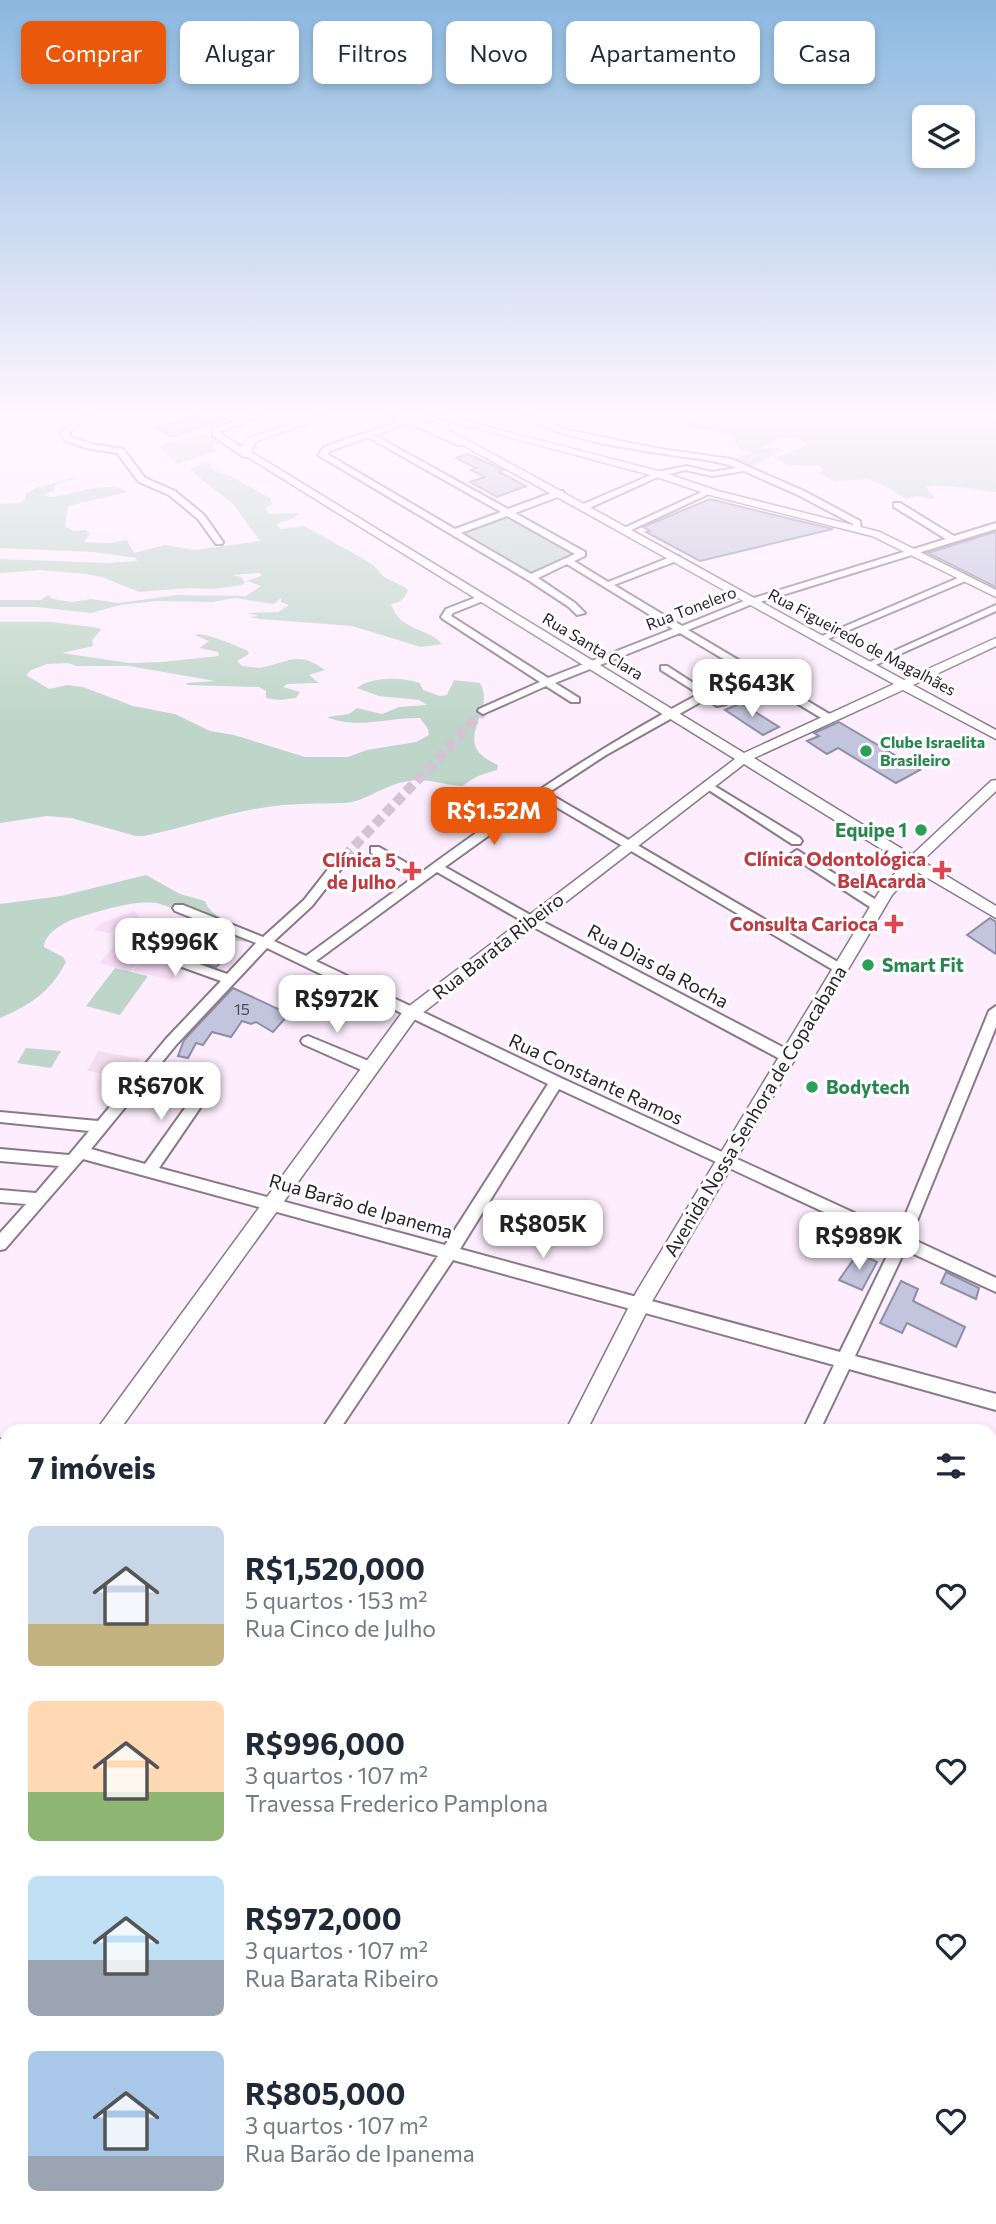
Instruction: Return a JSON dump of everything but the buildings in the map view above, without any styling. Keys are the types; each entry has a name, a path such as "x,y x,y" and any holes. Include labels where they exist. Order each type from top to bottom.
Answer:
{"main road":[{"name":"Rua Santa Clara","path":"352,520 996,913"},
{"name":"Rua Figueiredo de Magalhães","path":"608,520 751,602 996,735"},
{"path":"823,520 879,535 996,594"},
{"name":"Rua Barata Ribeiro","path":"111,1424 411,1014 744,758 827,717 996,642"},
{"name":"Avenida Nossa Senhora de Copacabana","path":"579,1424 639,1305 877,906 892,883 911,862 996,784"}],"street":[{"path":"203,520 219,541"},
{"path":"431,520 531,578 580,613"},
{"path":"453,533 489,520"},
{"path":"524,520 582,553 582,556 531,578"},
{"path":"626,529 648,520"},
{"path":"853,520 858,523 857,528"},
{"path":"921,520 953,539"},
{"name":"Rua Tonelero","path":"483,711 548,681 751,602 996,526"},
{"path":"610,584 676,558"},
{"path":"569,562 610,584 827,717"},
{"path":"820,639 965,578"},
{"path":"480,599 449,611 446,617 575,700"},
{"path":"868,665 996,608"},
{"path":"664,668 721,704"},
{"path":"305,963 541,793 670,712 707,694"},
{"path":"708,785 877,906"},
{"path":"541,793 839,968"},
{"path":"375,850 424,878"},
{"path":"0,1244 171,1042 229,979 307,903 344,857"},
{"name":"Rua Dias da Rocha","path":"438,868 530,920 787,1056"},
{"name":"Rua Constante Ramos","path":"179,908 265,943 556,1082 996,1285"},
{"path":"132,945 229,979"},
{"path":"814,1424 901,1243 996,1011"},
{"path":"308,1041 370,1068"},
{"path":"333,1424 449,1253 556,1082"},
{"path":"149,1170 193,1108"},
{"path":"0,1117 101,1127"},
{"name":"Rua Barão de Ipanema","path":"0,1155 76,1157 149,1170 996,1402"},
{"path":"0,1196 39,1199"}],"shaded area":[{"path":"134,911 144,922 118,932 115,929 110,933 94,930 101,923"},
{"path":"113,948 144,955 130,972 99,963"},
{"path":"146,955 183,967 171,980 133,971"},
{"path":"98,1051 141,1059 125,1077 87,1071"},
{"path":"188,1065 207,1070 185,1096 143,1082 157,1067 177,1074"}],"green space":[{"path":"0,520 66,520 65,526 73,531 86,530 90,534 84,542 109,543 127,540 134,553 165,545 195,550 260,541 245,520 289,520 276,524 281,529 304,526 353,553 373,565 384,577 406,588 408,591 403,599 391,604 395,613 407,624 442,644 421,647 352,626 261,619 249,617 259,616 246,613 278,612 289,605 281,602 281,598 274,604 235,598 212,602 156,601 120,605 91,613 36,607 0,607 0,600 41,600 48,595 53,599 72,602 91,599 118,603 178,595 246,596 261,586 247,581 261,576 260,573 232,575 241,577 245,582 242,585 213,589 139,592 102,577 86,574 40,570 0,573 0,559 107,563 137,561 136,558 94,552 0,548"},
{"path":"497,520 515,520 576,553 532,573 463,532"},
{"path":"0,622 52,622 99,628 101,630 92,640 93,646 62,653 129,663 219,656 218,652 199,648 209,641 195,635 198,634 217,638 248,651 249,654 237,661 242,666 262,668 294,659 316,664 325,670 309,675 319,683 287,684 283,687 300,692 296,698 279,700 266,698 266,691 259,687 188,685 186,683 215,681 129,666 47,664 31,670 26,675 49,689 67,685 83,687 133,706 175,714 210,731 234,735 305,757 348,757 367,750 416,742 429,735 420,718 361,723 327,717 349,714 357,708 382,714 399,707 427,705 419,700 379,696 357,688 370,681 387,679 420,683 423,690 440,696 447,695 454,680 480,683 484,694 483,705 474,737 476,747 483,756 498,765 497,770 478,776 462,786 412,781 396,784 353,802 259,808 144,836 71,818 47,816 0,823"},
{"path":"146,875 180,894 205,901 214,913 241,930 250,942 238,941 215,932 160,904 129,904 94,913 70,921 51,933 44,947 63,957 66,962 60,973 38,997 0,1018 0,904 61,896"},
{"path":"115,968 148,976 120,1015 86,1006"},
{"path":"26,1048 61,1051 51,1068 17,1063"}],"tunnel":[{"path":"344,857 483,711"}],"place":[{"name":"Clube Israelita Brasileiro","path":"866,751"},
{"name":"Equipe 1","path":"921,830"},
{"name":"Clínica Odontológica BelAcarda","path":"942,870"},
{"name":"Clínica 5 de Julho","path":"412,871"},
{"name":"Consulta Carioca","path":"894,924"},
{"name":"Smart Fit","path":"868,965"},
{"name":"Bodytech","path":"812,1087"}]}
